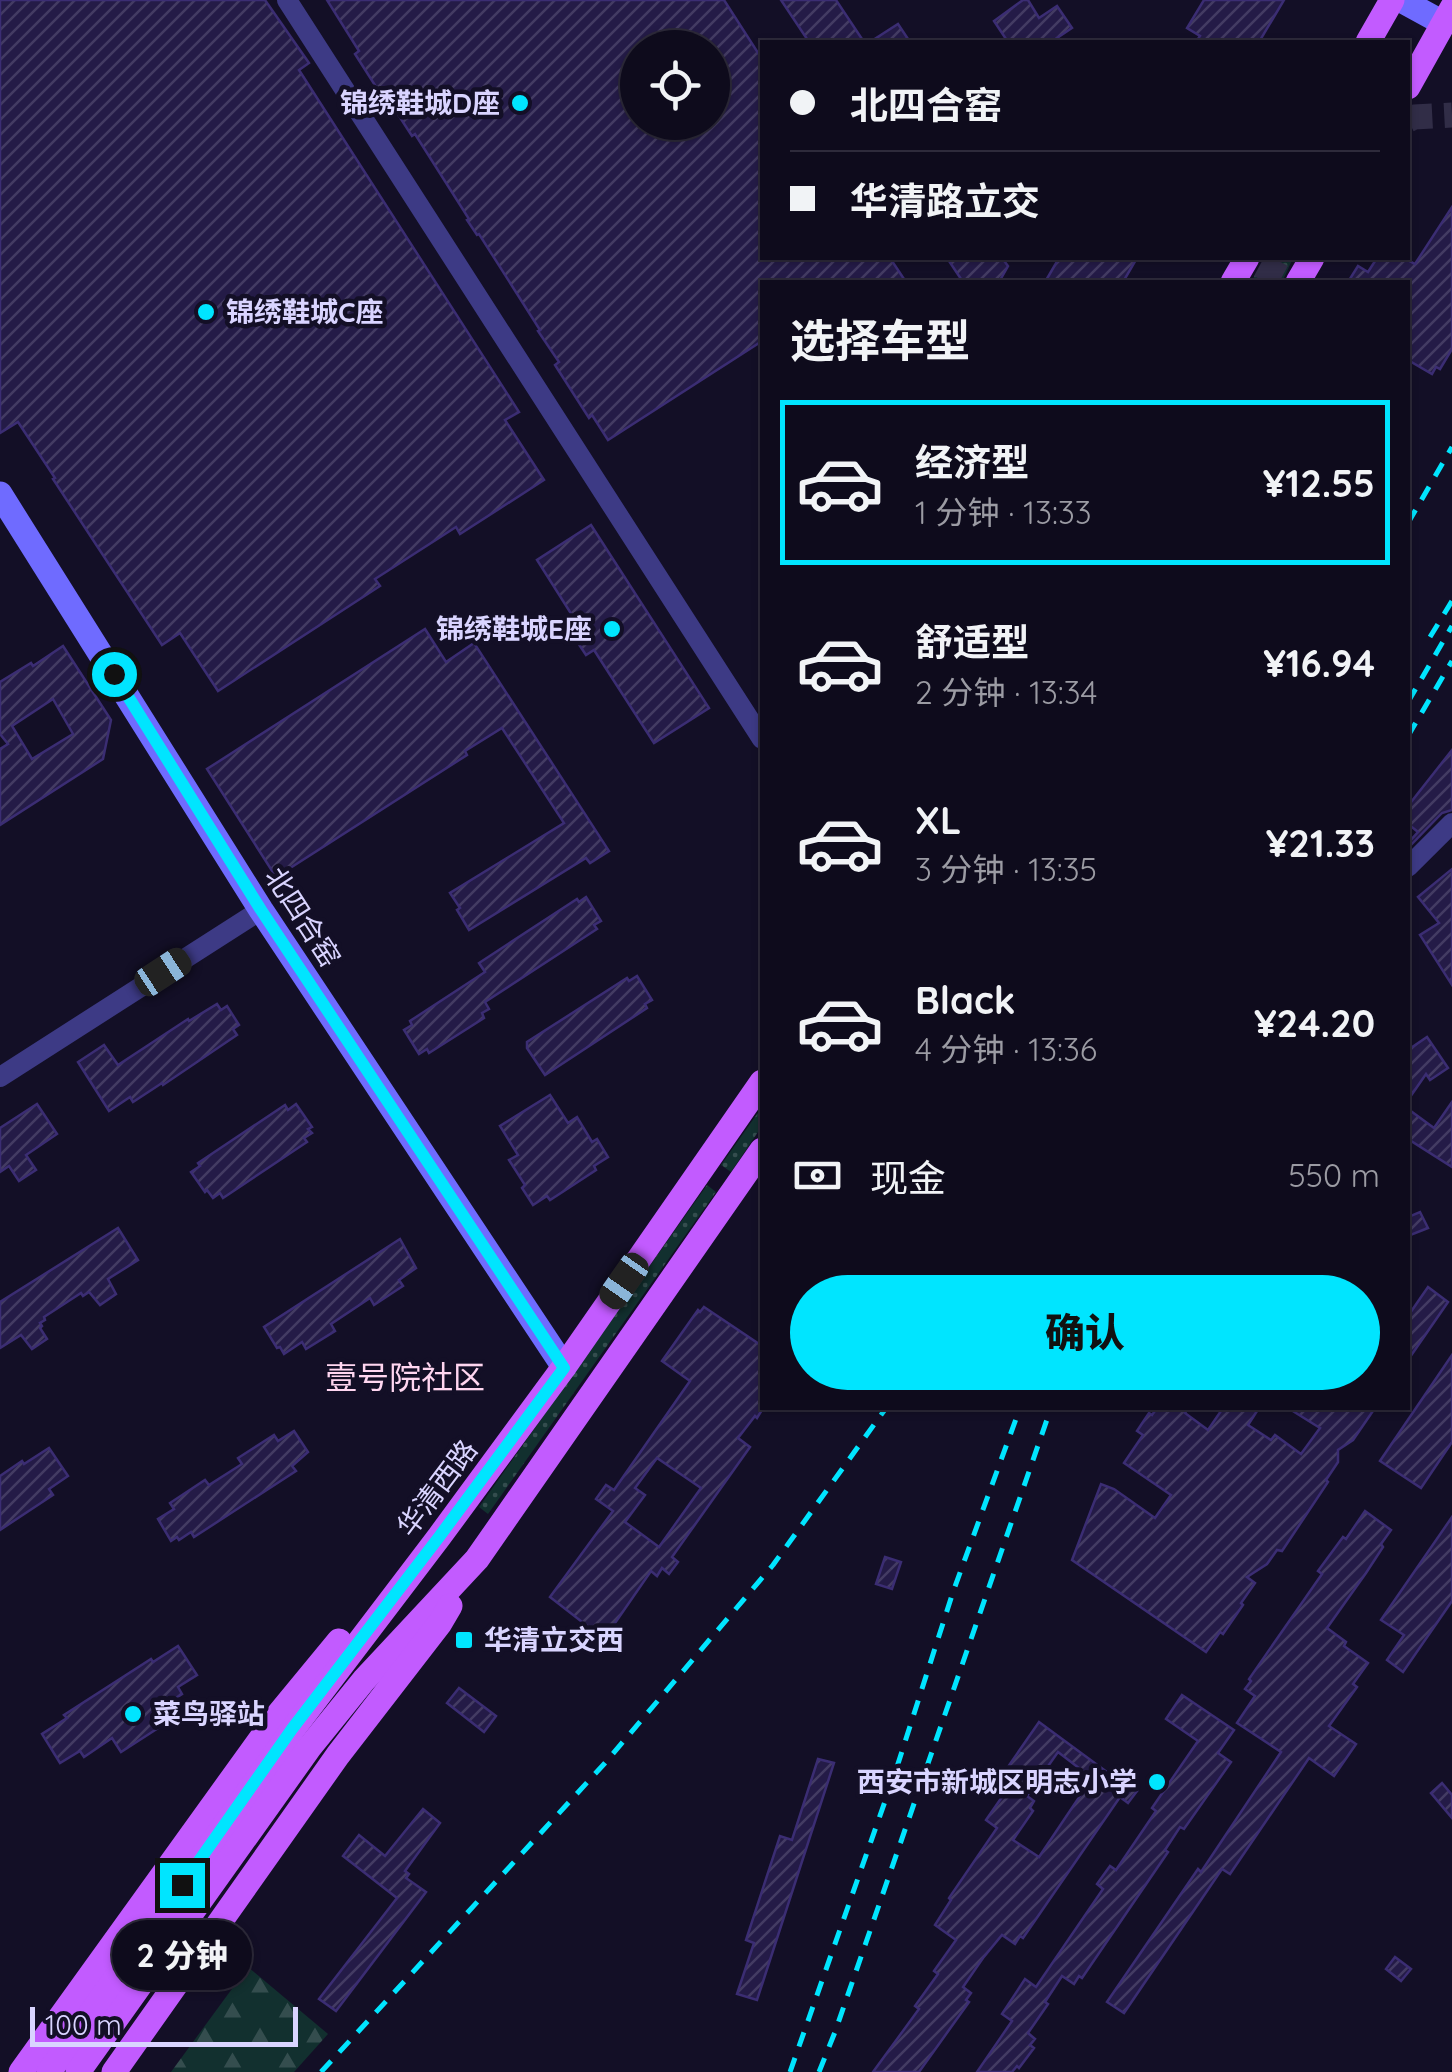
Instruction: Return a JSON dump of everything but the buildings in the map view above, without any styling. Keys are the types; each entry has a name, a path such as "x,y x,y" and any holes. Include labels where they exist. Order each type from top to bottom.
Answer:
{"main road":[{"path":"1369,40 1392,0"},
{"path":"1410,83 1448,16"},
{"name":"华清西路","path":"301,1739 439,1537 564,1368 760,1085"},
{"path":"114,2072 338,1755 440,1623 477,1559 760,1153"},
{"path":"21,2072 278,1715 386,1584 439,1537"},
{"path":"49,2072 301,1739 364,1680 477,1559"},
{"path":"78,2072 301,1739"}],"street":[{"path":"287,0 760,736"},
{"path":"1401,0 1448,16"},
{"name":"北四合窑","path":"0,494 261,910 564,1368"},
{"path":"1410,866 1452,823"},
{"path":"0,1077 261,910"}],"green space":[{"path":"1264,260 1292,260 1283,280 1252,280"},
{"path":"760,1110 760,1129 731,1172 721,1165"},
{"path":"707,1185 716,1192 488,1514 479,1507"},
{"path":"248,1967 328,2034 294,2072 171,2072"}],"tunnel":[{"path":"1410,119 1452,115"},
{"path":"1266,280 1277,260"}],"railway":[{"path":"1410,520 1452,447"},
{"path":"1430,637 1452,601"},
{"path":"1410,699 1452,626"},
{"path":"1410,733 1452,661"},
{"path":"321,2072 605,1763 773,1565 885,1410"},
{"path":"790,2072 896,1770 953,1592 1019,1410"},
{"path":"819,2072 1050,1410"}],"place":[{"name":"锦绣鞋城D座","path":"520,103"},
{"name":"锦绣鞋城C座","path":"206,312"},
{"name":"锦绣鞋城E座","path":"612,629"},
{"name":"华清立交西","path":"464,1640"},
{"name":"菜鸟驿站","path":"133,1714"},
{"name":"西安市新城区明志小学","path":"1157,1782"}],"district":[{"name":"壹号院社区","path":"405,1378"}],"route":[{"path":"114,674 261,910 564,1368 292,1729 182,1885"}]}
